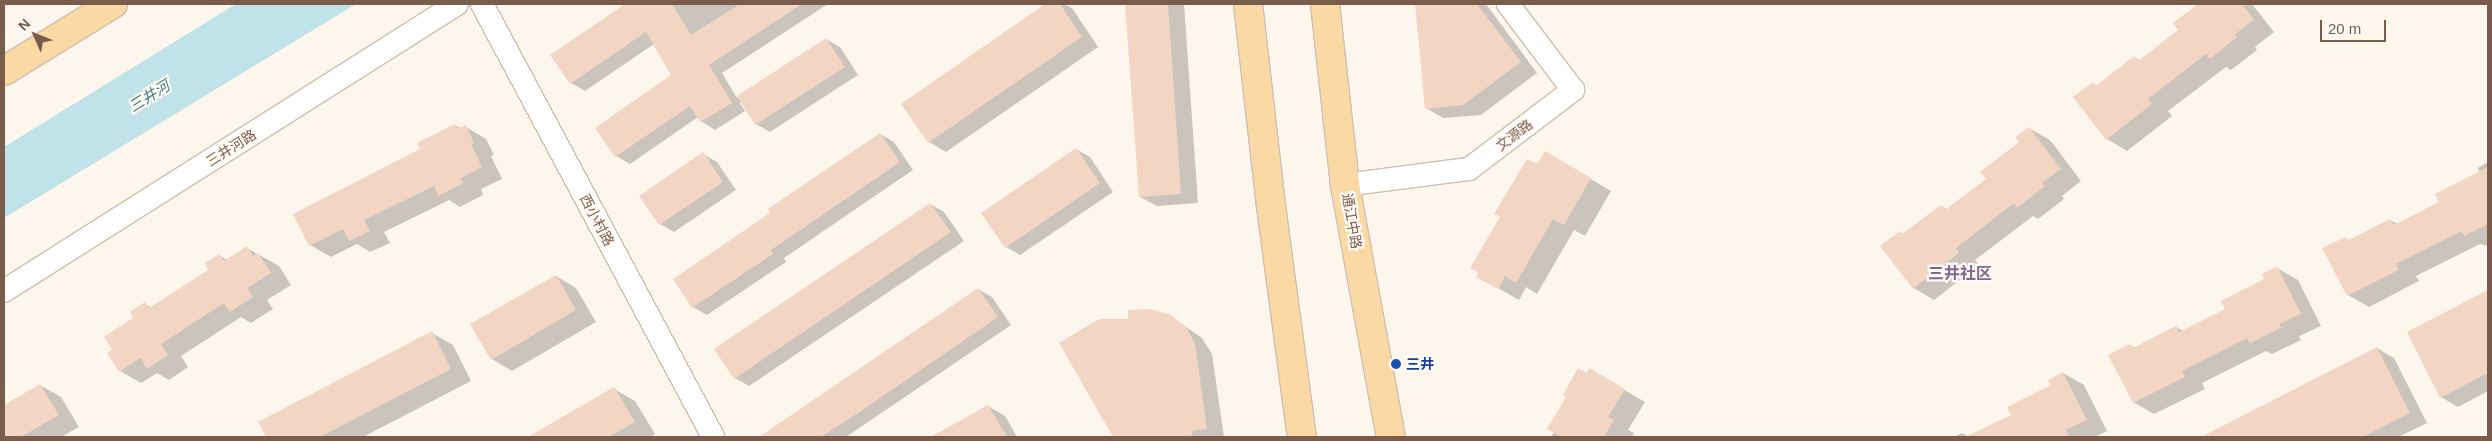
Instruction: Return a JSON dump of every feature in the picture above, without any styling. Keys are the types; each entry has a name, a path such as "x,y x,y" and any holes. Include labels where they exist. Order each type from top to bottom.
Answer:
{"main road":[{"path":"4,51 80,4"},
{"path":"4,71 113,4"},
{"path":"1248,4 1271,206 1302,437"},
{"name":"通江中路","path":"1325,4 1345,185 1391,437"}],"street":[{"name":"三井河路","path":"4,291 457,4"},
{"name":"西小村路","path":"482,4 713,437"},
{"name":"文源路","path":"1345,185 1469,169 1573,90 1508,4"}],"water":[{"name":"三井河","path":"236,4 356,4 4,218 4,147"}],"building":[{"path":"625,4 672,4 691,35 740,4 802,4 709,65 732,103 700,122 690,106 615,157 595,128 671,75 646,32 570,84 550,55"},
{"path":"1045,4 1060,4 1082,37 928,143 901,104"},
{"path":"1125,4 1168,4 1181,194 1139,197"},
{"path":"1415,4 1477,4 1521,62 1463,105 1425,109"},
{"path":"2198,4 2242,4 2254,20 2235,34 2237,37 2210,59 2206,54 2148,99 2152,104 2106,140 2073,97 2093,82 2096,86 2134,56 2138,61 2178,30 2173,23"},
{"path":"826,38 845,67 755,125 737,96"},
{"path":"455,124 458,129 466,125 474,143 471,144 482,167 461,178 463,183 438,196 434,186 364,220 370,231 349,241 343,229 309,246 293,214 420,149 417,143"},
{"path":"2029,127 2061,169 2042,183 2045,186 2017,208 2014,203 1956,248 1959,253 1913,289 1880,246 1900,231 1902,234 1941,205 1945,210 1986,179 1980,172 2019,142 2015,137"},
{"path":"880,133 900,162 771,250 773,254 692,308 673,279 770,213 768,209"},
{"path":"1076,148 1100,183 1005,248 981,213"},
{"path":"1545,151 1591,178 1564,225 1553,219 1516,283 1505,276 1498,289 1476,277 1478,272 1470,268 1500,217 1494,214 1527,159 1537,164"},
{"path":"703,152 723,182 659,225 639,196"},
{"path":"2488,167 2488,224 2464,236 2462,231 2396,264 2399,270 2347,296 2322,248 2345,237 2347,241 2390,219 2394,225 2439,202 2435,194"},
{"path":"930,203 951,232 734,379 714,349"},
{"path":"247,246 253,256 258,253 271,273 247,288 253,297 230,312 224,303 161,344 168,355 147,369 140,358 119,372 107,353 112,350 104,337 133,318 130,312 145,302 149,308 208,270 205,263 219,254 224,261"},
{"path":"2277,266 2301,314 2279,324 2281,328 2250,343 2247,338 2182,371 2185,377 2133,403 2108,355 2130,344 2133,348 2176,326 2179,332 2225,309 2221,301 2264,279 2262,274"},
{"path":"556,275 576,310 491,360 470,324"},
{"path":"978,288 998,317 861,411 821,437 759,437"},
{"path":"2488,290 2488,373 2440,398 2407,332"},
{"path":"1150,309 1171,315 1186,327 1195,343 1207,429 1193,431 1191,437 1113,437 1059,343 1099,319 1128,319 1128,310"},
{"path":"432,331 451,369 320,437 266,437 258,422"},
{"path":"2377,347 2410,413 2363,437 2201,437"},
{"path":"1578,368 1586,373 1590,368 1625,389 1608,417 1614,420 1604,437 1561,437 1547,429 1566,397 1563,395"},
{"path":"2063,372 2087,420 2066,430 2069,437 1965,437 2011,415 2007,407 2051,385 2048,380"},
{"path":"40,384 59,415 21,437 4,437 4,405"},
{"path":"614,387 635,422 609,437 528,437"},
{"path":"988,405 1007,437 931,437"}],"place":[{"name":"三井","path":"1396,364"}],"district":[{"name":"三井社区","path":"1960,274"}]}
